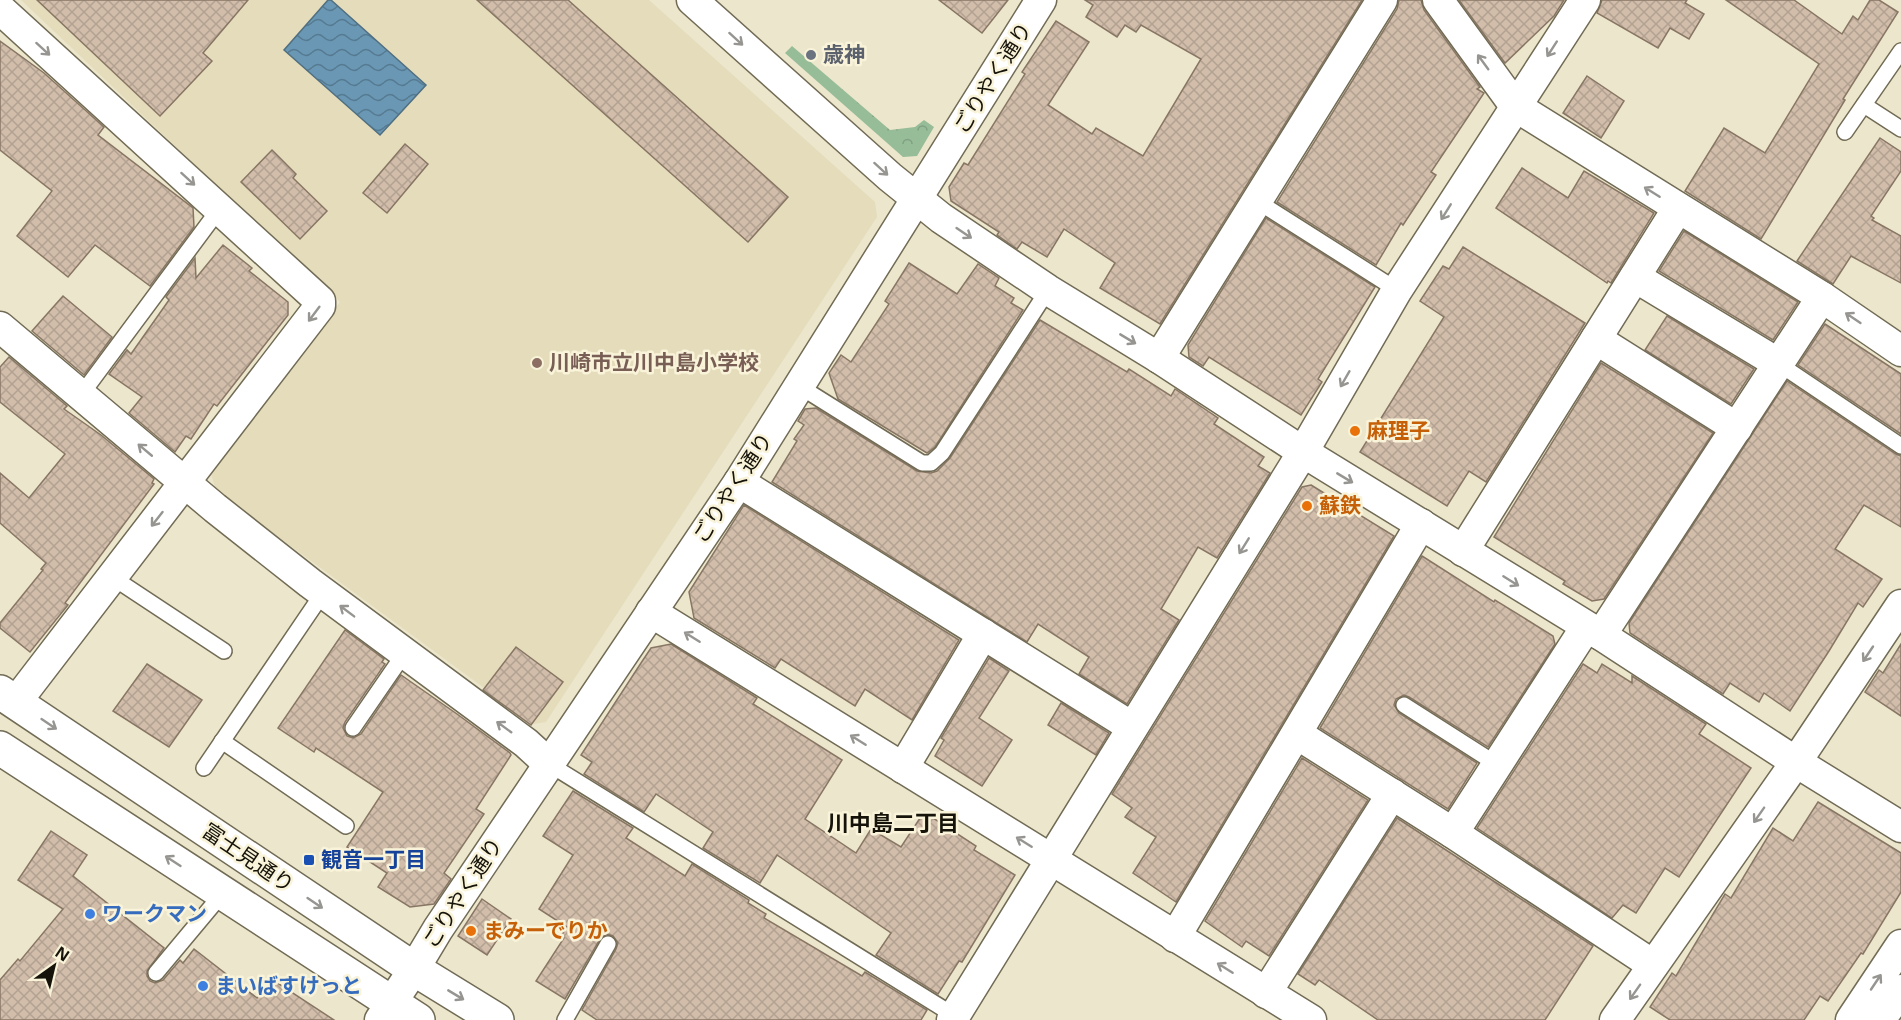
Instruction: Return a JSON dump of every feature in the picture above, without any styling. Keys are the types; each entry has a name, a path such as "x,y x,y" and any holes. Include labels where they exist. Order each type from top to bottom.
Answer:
{"highway":[{"name":"富士見通り","path":"8,697 414,969 497,1020"},
{"name":"富士見通り","path":"0,748 222,894 397,1015"}],"street":[{"path":"692,0 916,199 1048,290 1901,826"},
{"name":"ごりやく通り","path":"397,1015 414,969 438,929 739,482 1041,0"},
{"path":"1159,358 1382,0"},
{"path":"1437,0 1515,106 1822,297 1901,351"},
{"path":"953,1018 1053,860 1303,452 1397,290 1585,0"},
{"path":"0,9 320,301 320,306 112,577 80,634 8,697"},
{"path":"1463,551 1678,208"},
{"path":"1635,276 1779,364"},
{"path":"1453,833 1498,765 1737,428 1822,297"},
{"path":"0,327 184,483 404,654 526,743 549,764"},
{"path":"1596,339 1737,428"},
{"path":"739,482 1132,728"},
{"path":"1175,937 1421,524"},
{"path":"1614,1020 1796,762 1901,605"},
{"path":"651,612 1311,1020"},
{"path":"903,768 983,634"},
{"path":"1297,734 1453,833 1653,966"},
{"path":"1266,993 1392,794"},
{"path":"1851,1020 1901,945"},
{"path":"1880,1020 1901,990"}],"lane":[{"path":"1845,132 1901,51"},
{"path":"1864,105 1901,129"},
{"path":"1257,201 1397,290"},
{"path":"81,395 220,208"},
{"path":"799,386 922,463 931,463 942,453 1048,290"},
{"path":"1779,364 1901,446"},
{"path":"112,577 224,651"},
{"path":"204,768 323,592"},
{"path":"354,728 404,654"},
{"path":"1404,705 1498,765"},
{"path":"222,741 346,826"},
{"path":"549,764 953,1018"},
{"path":"156,973 222,894"},
{"path":"565,1020 608,944"}],"shaded area":[{"name":"川崎市立川中島小学校","path":"21,0 649,0 875,202 877,217 546,722 533,724 216,491 210,470 340,302"}],"green space":[{"path":"792,46 890,130 915,127 924,120 934,127 917,156 903,157 785,53"}],"water":[{"path":"328,0 331,0 426,85 380,135 284,50"}],"building":[{"path":"37,0 248,0 203,53 212,61 160,116"},
{"path":"477,0 568,0 788,197 748,242"},
{"path":"939,0 1008,0 982,33"},
{"path":"1085,0 1362,0 1160,324 1100,288 1115,263 1064,229 1047,257 1022,242 1017,249 997,235 999,232 951,201 949,187 964,163 968,165 1025,74 1022,72 1056,21 1089,42 1048,105 1092,134 1096,128 1143,156 1201,59 1141,25 1136,32 1125,25 1117,37 1086,17 1093,5"},
{"path":"1399,0 1421,0 1424,10 1480,87 1477,89 1484,93 1431,172 1436,175 1403,225 1401,223 1376,265 1277,202 1397,9"},
{"path":"1459,0 1564,0 1554,16 1505,63"},
{"path":"1602,0 1687,0 1685,3 1704,14 1689,39 1670,28 1658,48 1597,13"},
{"path":"1726,0 1794,0 1842,34 1853,16 1858,20 1870,0 1879,0 1898,12 1843,99 1845,100 1761,239 1685,191 1724,128 1765,153 1819,64"},
{"path":"0,41 44,73 104,127 98,135 193,208 194,227 150,286 95,245 68,277 17,236 52,191 0,150"},
{"path":"1587,76 1624,101 1601,138 1563,113"},
{"path":"1880,138 1901,152 1901,171 1871,216 1874,218 1872,220 1901,236 1901,283 1851,256 1833,284 1797,261"},
{"path":"405,144 428,164 387,213 363,193"},
{"path":"272,150 296,174 293,178 327,211 300,239 241,182"},
{"path":"1522,168 1568,198 1584,171 1654,213 1611,283 1608,281 1607,283 1496,208"},
{"path":"1266,218 1375,287 1318,379 1322,382 1301,415 1209,357 1203,366 1189,357 1188,345"},
{"path":"1684,231 1798,302 1773,340 1659,271"},
{"path":"223,245 252,268 249,271 288,302 288,315 217,406 214,404 191,439 186,436 175,452 129,413 142,397 109,374 127,350 131,354 169,300 166,297 195,258 196,278"},
{"path":"1463,247 1585,323 1486,482 1469,471 1447,506 1360,452 1444,317 1420,301 1443,266 1449,269"},
{"path":"909,263 957,294 978,264 999,278 995,286 1014,298 1011,303 1023,310 935,447 927,453 838,399 829,373 841,355 851,362 889,304 885,301"},
{"path":"63,296 112,337 84,375 32,331"},
{"path":"1667,316 1754,369 1731,404 1645,350"},
{"path":"1040,320 1127,372 1129,369 1171,396 1175,389 1218,418 1214,424 1264,457 1258,466 1270,473 1217,558 1198,547 1161,609 1179,620 1127,704 1079,674 1089,657 1038,624 1027,642 772,482 797,441 794,439 804,425 798,421 805,409 816,408 917,471 931,473 937,471 950,458"},
{"path":"1825,324 1901,374 1901,434 1798,365"},
{"path":"9,357 67,406 64,409 101,435 154,479 152,483 154,484 65,603 68,605 30,652 0,628 0,623 43,570 41,569 46,563 0,523 0,473 29,498 65,454 0,402 0,367"},
{"path":"1601,363 1713,433 1604,599 1592,601 1563,584 1565,581 1494,537"},
{"path":"1787,381 1901,456 1901,527 1864,505 1835,549 1882,579 1863,607 1858,603 1790,711 1764,693 1759,702 1730,683 1723,694 1630,633 1629,623"},
{"path":"1311,485 1394,536 1176,902 1133,873 1156,837 1125,817 1132,808 1112,794 1302,487"},
{"path":"744,505 959,640 912,720 865,689 855,706 781,659 775,668 694,618 689,592"},
{"path":"1422,556 1553,636 1555,644 1488,747 1409,697 1404,695 1396,699 1394,705 1399,713 1477,763 1448,809 1320,728"},
{"path":"345,630 384,659 382,662 385,664 345,722 343,728 347,736 353,738 361,734 401,675 511,755 476,809 484,814 444,873 451,879 434,904 410,907 378,887 387,873 347,847 383,792 316,748 314,752 278,728"},
{"path":"671,644 757,698 753,704 842,760 805,819 856,853 871,829 901,847 924,812 976,846 974,850 1015,875 962,962 959,961 938,994 876,955 891,933 777,855 760,883 703,848 713,832 656,794 644,812 584,774 592,762 581,755 651,648"},
{"path":"1901,644 1901,716 1865,692 1879,670 1883,673"},
{"path":"516,647 563,682 531,725 483,690"},
{"path":"989,658 1009,671 979,718 1012,740 982,786 935,756 944,740 941,738"},
{"path":"147,664 202,700 169,747 113,711"},
{"path":"1583,664 1597,673 1602,664 1632,683 1632,676 1706,724 1699,734 1751,768 1679,877 1665,868 1636,913 1623,905 1612,918 1477,828"},
{"path":"1061,703 1109,733 1096,755 1048,725"},
{"path":"1302,758 1368,800 1269,956 1246,941 1242,947 1205,921"},
{"path":"573,791 633,828 626,838 685,876 692,864 749,900 748,903 766,914 764,918 862,976 865,972 927,1010 921,1020 597,1020 582,1010 618,943 613,936 607,934 600,939 565,999 536,981 564,938 561,936 567,927 539,909 573,855 543,836"},
{"path":"1818,802 1901,853 1901,892 1863,954 1861,953 1828,1001 1820,996 1804,1020 1670,1020 1650,1007 1672,973 1676,976 1725,894 1731,898 1773,828 1793,841"},
{"path":"1397,818 1593,946 1545,1020 1378,1020 1319,980 1315,985 1298,974"},
{"path":"51,831 87,855 73,876 164,948 147,971 150,981 155,983 163,980 180,960 183,963 194,949 257,998 270,978 334,1020 0,1020 0,980 18,959 20,961 63,909 18,880"},
{"path":"482,899 511,919 487,955 458,936"}],"place":[{"name":"歳神","path":"811,55"},
{"name":"川崎市立川中島小学校","path":"537,363"},
{"name":"麻理子","path":"1355,431"},
{"name":"蘇鉄","path":"1307,506"},
{"name":"観音一丁目","path":"309,860"},
{"name":"ワークマン","path":"90,914"},
{"name":"まみーでりか","path":"471,931"},
{"name":"まいばすけっと","path":"203,986"}],"district":[{"name":"川中島二丁目","path":"893,823"}]}
